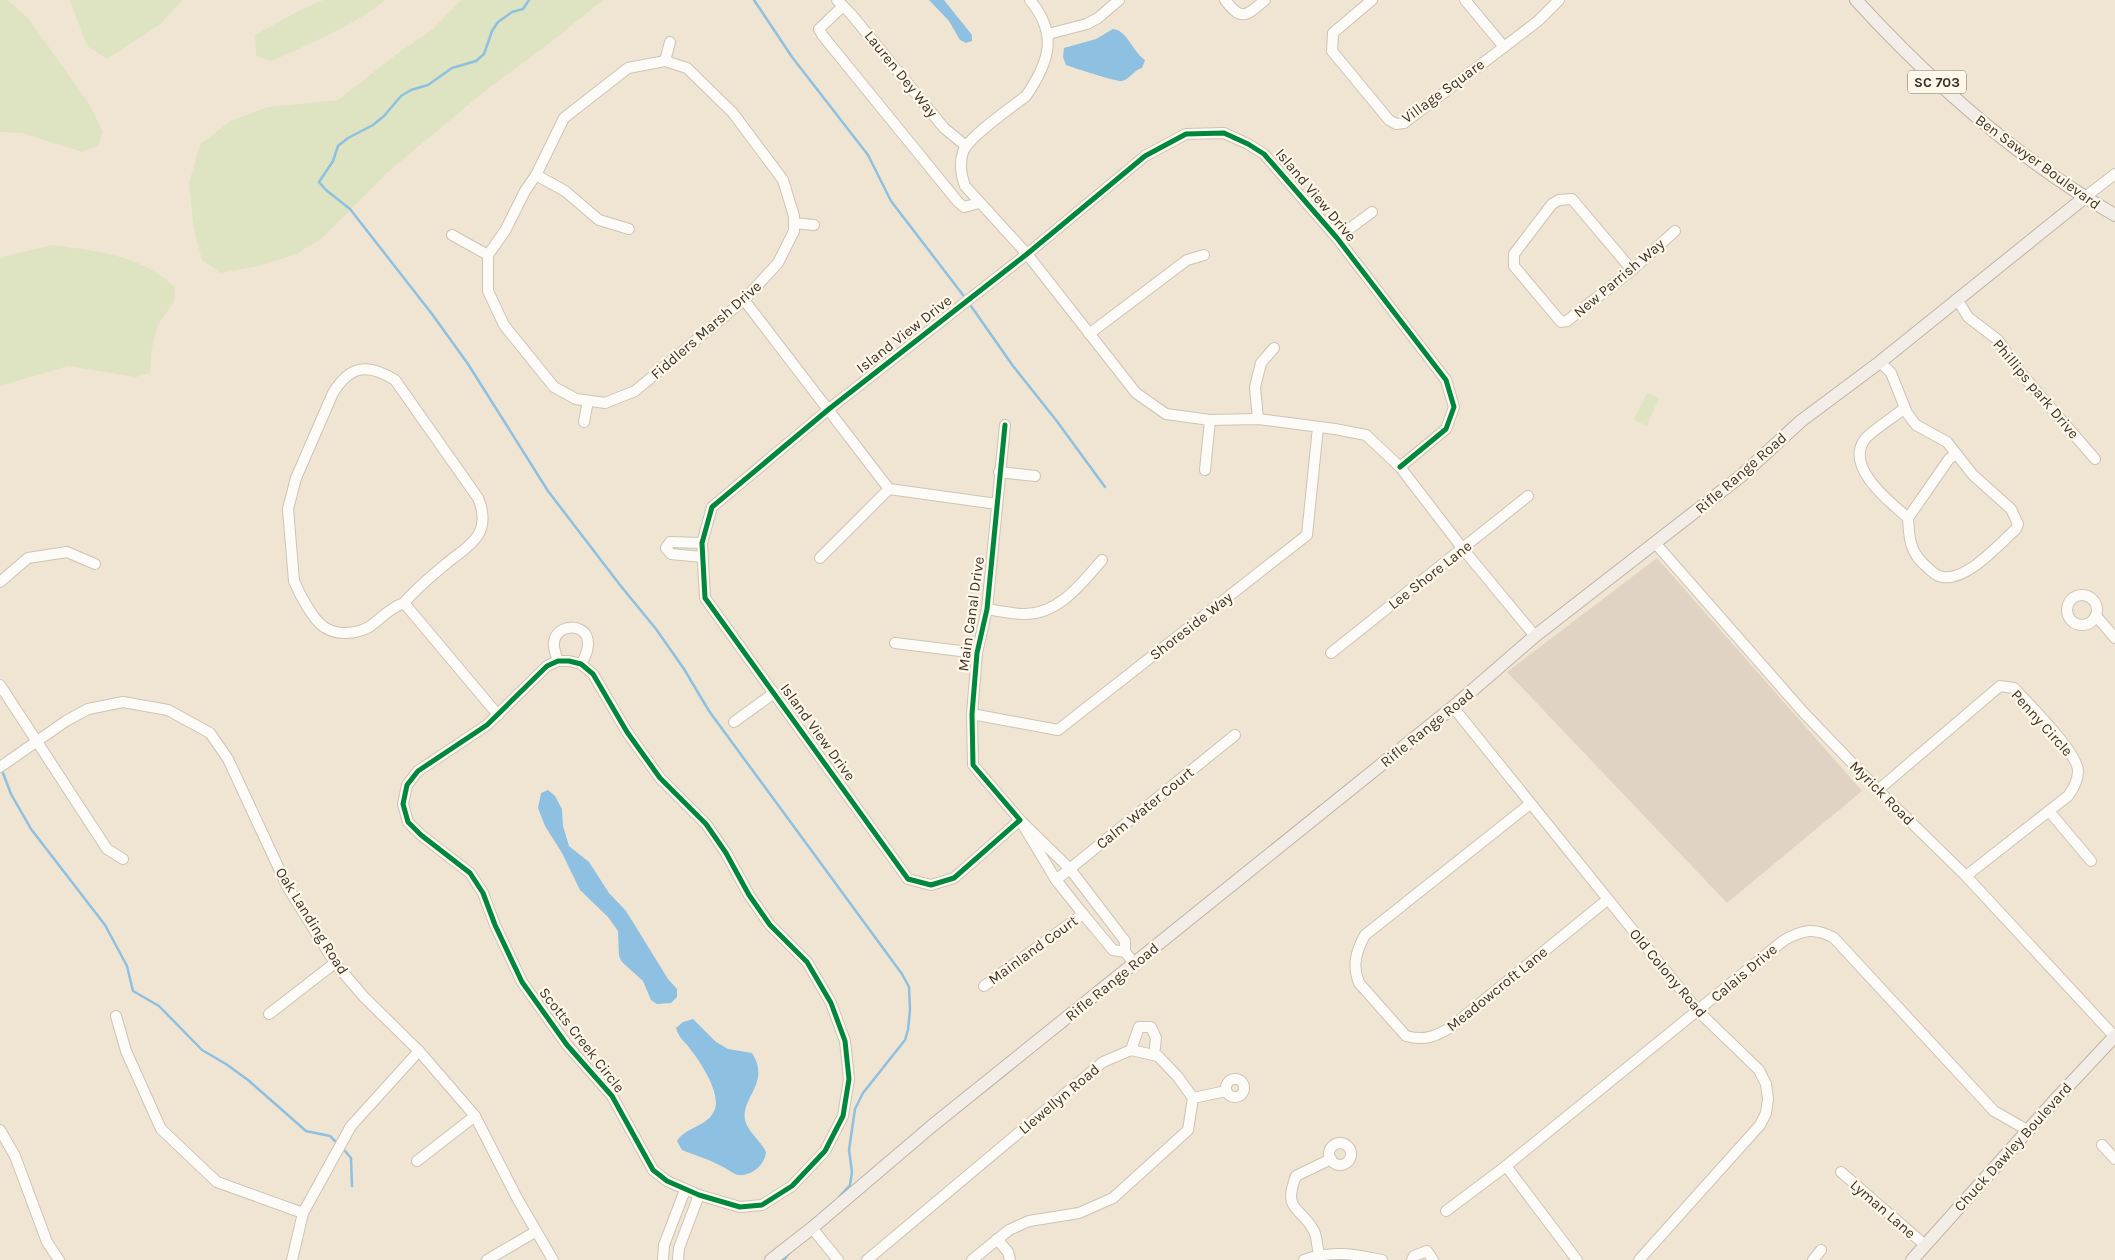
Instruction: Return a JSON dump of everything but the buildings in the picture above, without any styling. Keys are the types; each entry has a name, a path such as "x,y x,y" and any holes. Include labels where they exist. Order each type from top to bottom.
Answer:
{"main road":[{"name":"Ben Sawyer Boulevard","path":"1856,0 1897,45 1969,112 2025,156 2084,198 2115,215"},
{"name":"Rifle Range Road","path":"771,1260 812,1228 933,1125 1454,707 1535,636 1656,544 1741,476 1801,421 1880,362 2084,198"},
{"name":"Chuck Dawley Boulevard","path":"1912,1260 2115,1036"}],"street":[{"path":"1030,0 1040,13 1048,34 1045,61 1034,85 1026,96 966,146 961,160 960,174 965,186 990,216 1027,254 1136,394 1166,414 1210,420 1258,419 1366,435 1400,467 1463,549 1535,636"},
{"path":"1048,34 1087,24 1098,18 1119,0"},
{"path":"1225,0 1235,13 1240,15 1247,15 1265,0"},
{"name":"Village Square","path":"1372,0 1333,33 1332,51 1389,120 1396,124 1404,123 1538,21 1560,0"},
{"path":"1465,0 1504,47"},
{"path":"840,3 820,29 823,36 958,202 964,207 979,203"},
{"name":"Lauren Dey Way","path":"840,3 944,128 966,146"},
{"path":"452,235 488,255 506,231 564,118 628,68 665,61 670,42"},
{"name":"Fiddlers Marsh Drive","path":"488,255 488,291 504,325 554,387 576,400 606,403 635,391 744,300 778,263 794,232 794,216 783,180 733,113 687,68 665,61"},
{"name":"Island View Drive","path":"1020,820 954,878 931,885 908,879 705,598 702,543 712,506 828,409 1027,254 1145,156 1186,134 1224,134 1248,144 1264,154 1337,238 1446,380 1454,407 1446,429 1400,467"},
{"path":"536,174 565,191 599,220 629,229"},
{"path":"2084,198 2115,174"},
{"name":"New Parrish Way","path":"1632,270 1572,199 1559,200 1552,204 1514,254 1514,266 1561,322 1572,319 1632,270 1675,231"},
{"path":"1337,238 1372,212"},
{"path":"794,223 814,225"},
{"path":"1089,334 1187,260 1204,255"},
{"name":"Phillips park Drive","path":"1957,299 1968,317 1998,340 2020,372 2095,459"},
{"path":"744,300 889,489 998,504"},
{"path":"1258,419 1255,387 1261,364 1274,348"},
{"path":"1880,362 1891,373 1906,408 1916,425 1947,442 1973,475 2011,509 2018,524 2016,529 1964,574 1952,578 1938,576 1917,559 1909,540 1908,518 1949,459 1956,454"},
{"path":"357,370 380,370 395,380 478,498 482,507 482,522 478,535 468,546 416,588 404,603 394,606 371,626 358,632 336,632 324,627 317,620 294,581 288,509 292,492 333,393 341,380 357,370"},
{"path":"584,422 588,401"},
{"path":"1906,408 1865,440 1861,452 1863,472 1883,496 1908,518"},
{"path":"1205,470 1210,420"},
{"name":"Main Canal Drive","path":"1005,425 987,609 977,654 972,714 973,765 1020,820 1070,869 1124,941 1125,952 1135,964"},
{"name":"Shoreside Way","path":"972,714 1058,730 1307,535 1318,427"},
{"path":"999,472 1035,476"},
{"path":"820,558 889,489"},
{"name":"Lee Shore Lane","path":"1331,653 1528,496"},
{"path":"702,543 670,542 666,548 671,554 702,557"},
{"name":"Myrick Road","path":"1656,544 1804,712 1878,790 1966,876 2115,1036"},
{"path":"0,582 28,558 67,552 95,564"},
{"path":"987,609 1026,614 1055,607 1080,586 1102,560"},
{"path":"404,603 498,715"},
{"path":"2096,616 2115,638"},
{"path":"575,628 582,631 589,643 588,651 581,664 569,661 558,662 554,650 555,638 561,630 575,628"},
{"path":"895,643 977,654"},
{"name":"Scotts Creek Circle","path":"558,662 547,666 498,715 458,746 418,771 407,785 403,804 408,822 420,835 470,873 483,893 495,925 522,982 567,1044 612,1096 653,1170 667,1181 699,1195 740,1207 762,1205 792,1186 825,1151 843,1116 849,1079 845,1041 831,1003 806,962 770,924 749,895 726,853 706,824 660,778 627,732 593,674 581,664"},
{"path":"0,685 107,850 123,859"},
{"name":"Penny Circle","path":"1878,790 2000,686 2014,688 2073,755 2078,770 2076,785 2068,796 1966,876"},
{"path":"734,722 774,693"},
{"name":"Oak Landing Road","path":"0,767 66,721 88,710 123,702 168,710 210,733 228,759 287,886 335,963 364,997 419,1051 475,1116 535,1232 552,1260"},
{"name":"Old Colony Road","path":"1454,707 1698,1011 1759,1070 1766,1084 1768,1099 1766,1113 1760,1125 1639,1260"},
{"name":"Calm Water Court","path":"1056,880 1235,735"},
{"name":"Meadowcroft Lane","path":"1530,804 1365,935 1358,947 1355,959 1355,972 1359,984 1406,1036 1417,1039 1429,1039 1451,1028 1607,900"},
{"path":"2049,811 2091,862"},
{"name":"Main Canal Drive","path":"1020,820 1056,880 1083,914 1113,950 1125,952"},
{"name":"Mainland Court","path":"984,986 1083,914"},
{"name":"Calais Drive","path":"1446,1211 1506,1166 1783,940 1796,933 1810,931 1823,932 1834,938 1994,1111 2029,1131"},
{"path":"269,1014 335,963"},
{"path":"116,1016 126,1051 161,1129 217,1182 303,1213"},
{"path":"977,1259 1009,1230 1029,1221 1079,1213 1113,1198 1188,1130 1193,1098 1178,1077 1158,1056 1132,1050 1139,1027 1151,1027 1156,1038 1154,1055"},
{"name":"Llewellyn Road","path":"867,1260 1103,1062 1132,1050"},
{"path":"292,1260 303,1213 351,1126 419,1051"},
{"path":"1193,1098 1226,1091"},
{"path":"417,1160 475,1116"},
{"path":"0,1130 15,1156 47,1242 59,1260"},
{"path":"2102,1145 2115,1158"},
{"path":"1319,1254 1314,1231 1293,1206 1291,1190 1296,1176 1331,1159"},
{"path":"1506,1166 1577,1260"},
{"name":"Lyman Lane","path":"1841,1172 1925,1245"},
{"path":"662,1260 664,1245 685,1190"},
{"path":"678,1260 679,1248 699,1195"},
{"path":"812,1228 838,1260"},
{"path":"487,1260 535,1232"},
{"path":"997,1239 1008,1252 1010,1260"},
{"path":"1813,1260 1820,1250"},
{"path":"1412,1260 1414,1256 1427,1251 1433,1260"},
{"path":"1304,1260 1319,1254 1344,1253 1382,1260"}],"shaded area":[{"path":"1657,558 1862,791 1727,903 1507,672"}],"green space":[{"path":"0,0 7,0 28,18 88,102 103,132 98,145 82,152 22,133 0,132"},
{"path":"70,0 183,0 159,25 107,59 87,46"},
{"path":"323,0 385,0 345,26 272,61 256,56 255,35 300,10"},
{"path":"461,0 603,0 555,39 485,91 389,171 321,239 296,254 259,266 220,273 202,260 194,230 189,183 200,144 231,121 268,107 338,100 398,53 433,29"},
{"path":"53,245 102,252 133,261 162,276 175,287 174,302 158,324 152,348 150,373 136,377 68,366 0,386 0,257"},
{"path":"1647,393 1659,398 1647,426 1634,420"}],"water":[{"path":"929,0 944,0 972,35 972,41 966,43 960,40 949,21"},
{"path":"1113,29 1122,33 1145,60 1142,68 1122,81 1118,81 1066,65 1063,57 1064,48 1096,39"},
{"path":"548,790 555,796 562,809 563,826 569,846 589,862 609,893 626,911 668,979 677,989 677,997 671,1003 657,1004 651,1000 643,981 622,962 619,956 618,931 608,917 580,890 562,853 545,826 538,808 541,793"},
{"path":"693,1019 716,1042 728,1049 752,1053 757,1064 757,1081 747,1104 745,1120 749,1129 766,1152 763,1161 757,1169 749,1174 736,1174 682,1150 677,1141 685,1133 710,1118 716,1106 714,1089 710,1080 676,1028 683,1022"}],"waterway":[{"path":"529,0 523,9 512,12 498,22 492,31 484,54 476,61 452,68 428,85 411,90 401,96 384,116 373,125 348,138 338,146 333,161 319,182 350,209 432,314 468,364 548,491 656,629 684,669 709,711 902,974 909,987 910,1010 905,1040 863,1093 855,1109 849,1150 852,1172 850,1185 839,1197"},
{"path":"754,0 792,57 868,155 891,201 963,295"},
{"path":"971,306 1013,366 1056,420 1105,487"},
{"path":"3,773 11,794 31,829 105,925 127,966 133,991 159,1006 202,1050 248,1080 306,1131 330,1136 335,1141"},
{"path":"345,1151 351,1158 352,1186"},
{"path":"784,1260 789,1253"}],"cycle path":[{"path":"1005,425 987,609 977,653 972,714 973,765 1020,820 954,878 931,885 908,879 705,598 702,543 712,507 829,409 1027,254 1145,156 1186,134 1224,133 1264,154 1337,238 1446,380 1454,407 1446,429 1400,467"},
{"path":"558,661 581,664 593,674 627,732 660,778 706,824 726,853 749,895 770,925 807,962 831,1003 845,1041 849,1079 843,1116 825,1151 792,1186 762,1205 740,1207 699,1195 667,1181 653,1170 612,1096 567,1045 522,982 495,925 483,893 470,873 421,835 408,822 403,804 407,785 418,771 487,725 547,666 558,661"}]}
